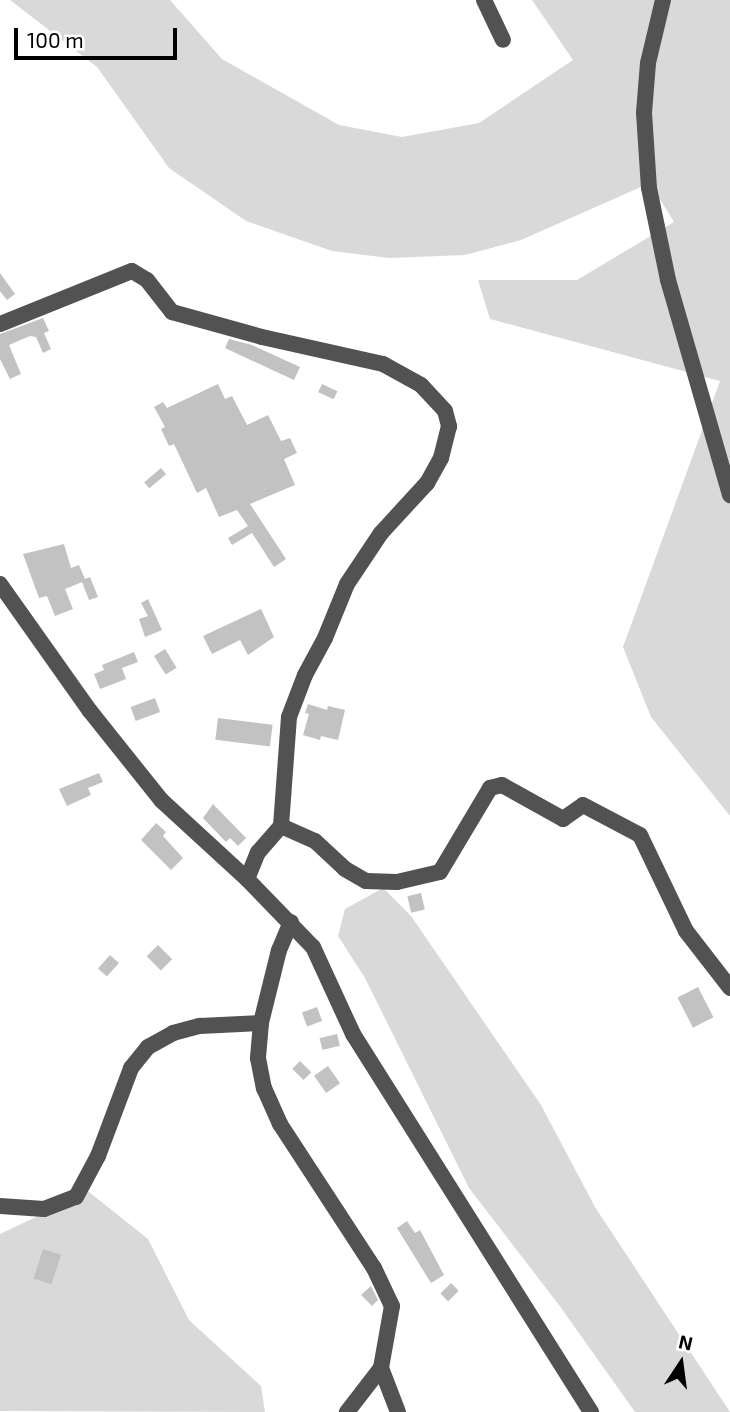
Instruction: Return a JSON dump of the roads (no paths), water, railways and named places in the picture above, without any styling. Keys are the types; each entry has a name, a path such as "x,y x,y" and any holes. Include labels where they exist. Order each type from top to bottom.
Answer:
{"street":[{"path":"484,0 503,40"},
{"path":"663,0 648,63 644,113 649,188 668,280 730,495"},
{"path":"0,324 132,271 147,281 172,312 262,337 383,364 421,385 445,411 449,426 441,457 427,483 381,533 347,584 326,638 305,675 289,717 281,826 258,852 247,878"},
{"path":"0,584 90,711 161,800 247,878 313,947 353,1034 591,1412"},
{"path":"281,826 315,841 345,869 366,881 397,882 440,872 490,788 502,785 563,819 583,805 640,835 686,931 730,988"},
{"path":"291,922 279,950 261,1023 258,1058 272,1108 390,1296 392,1317 381,1368 347,1412"},
{"path":"0,1206 44,1209 76,1197 98,1156 131,1068 148,1047 173,1033 200,1026 261,1023"},
{"path":"381,1368 398,1412"}]}
